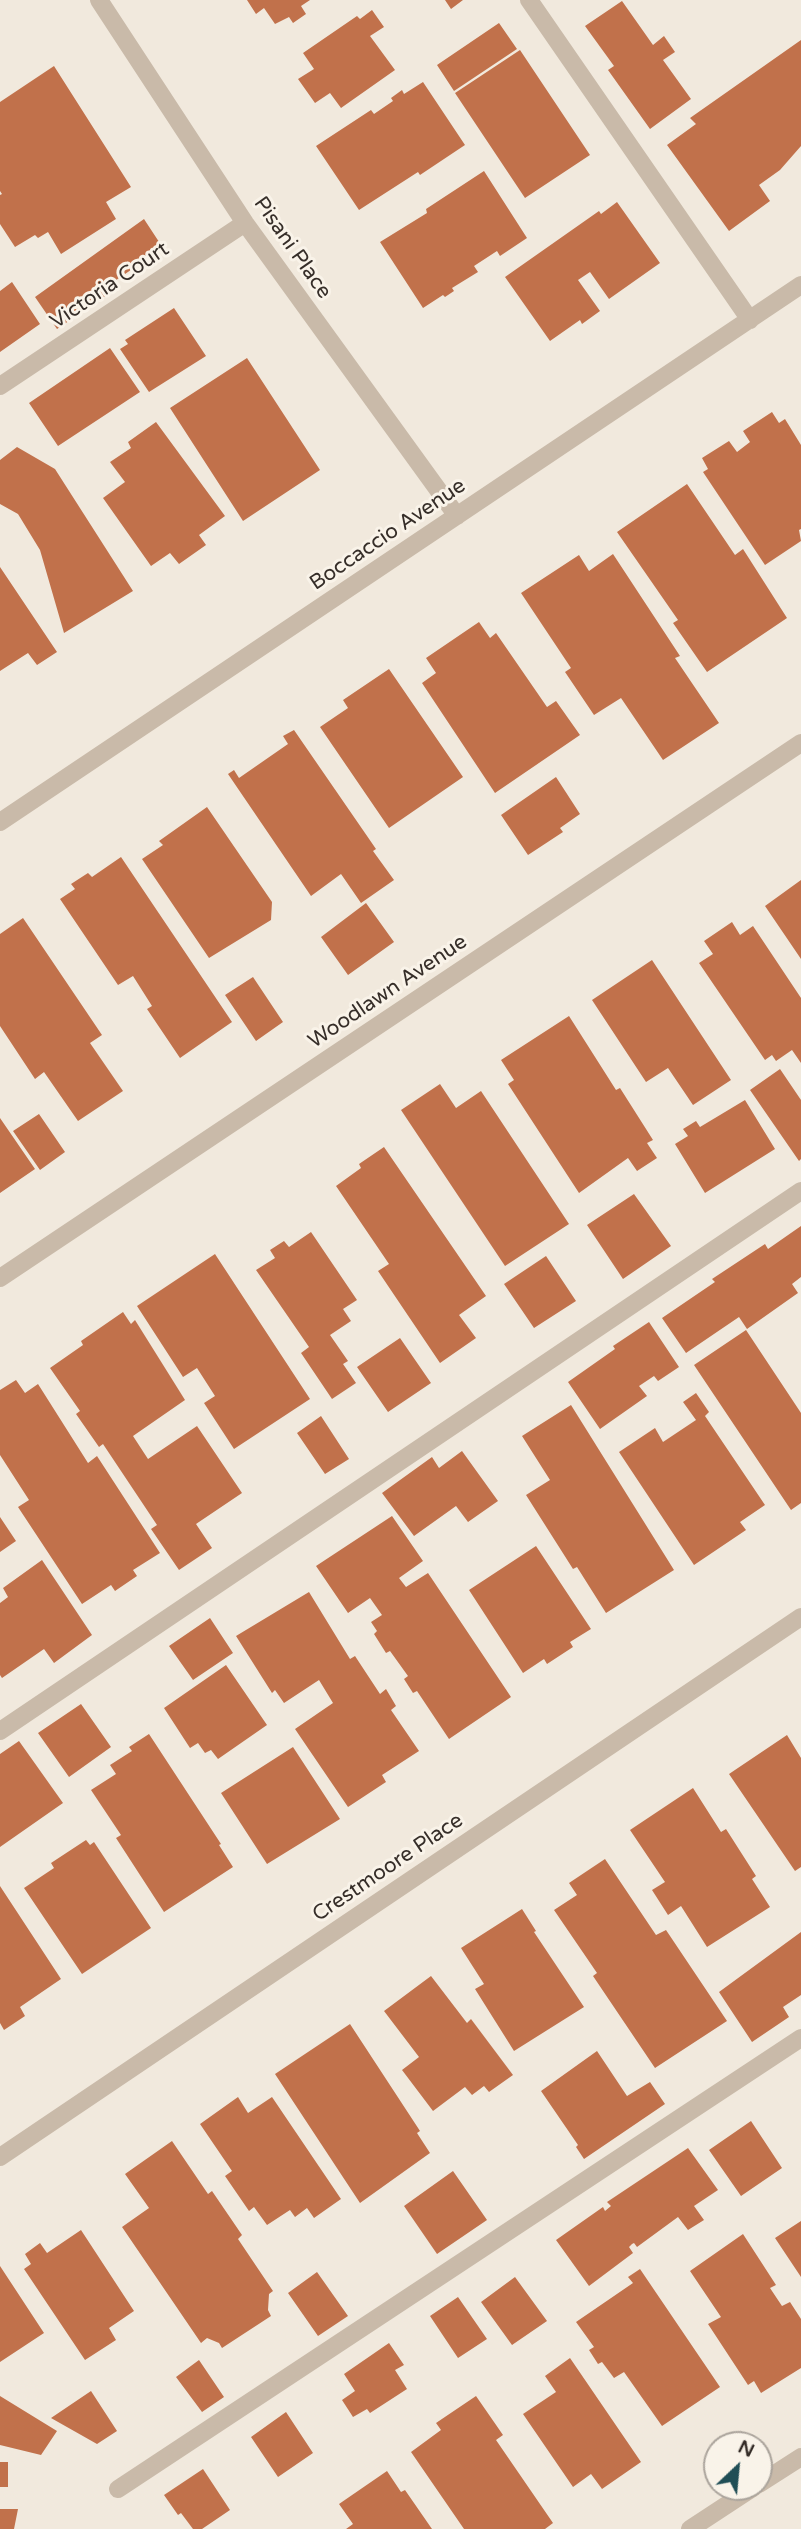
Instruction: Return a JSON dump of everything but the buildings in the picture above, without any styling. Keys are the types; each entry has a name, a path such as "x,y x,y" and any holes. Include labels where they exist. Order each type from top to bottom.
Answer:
{"street":[{"name":"Pisani Place","path":"99,0 245,223 457,516"},
{"path":"529,0 750,320"},
{"name":"Victoria Court","path":"0,386 245,223"},
{"name":"Boccaccio Avenue","path":"0,822 801,285"},
{"name":"Woodlawn Avenue","path":"0,1278 801,743"},
{"path":"0,1731 801,1191"},
{"name":"Crestmoore Place","path":"0,2157 801,1616"},
{"path":"118,2489 801,2038"},
{"path":"773,2475 801,2456"},
{"path":"690,2529 733,2501"}]}
